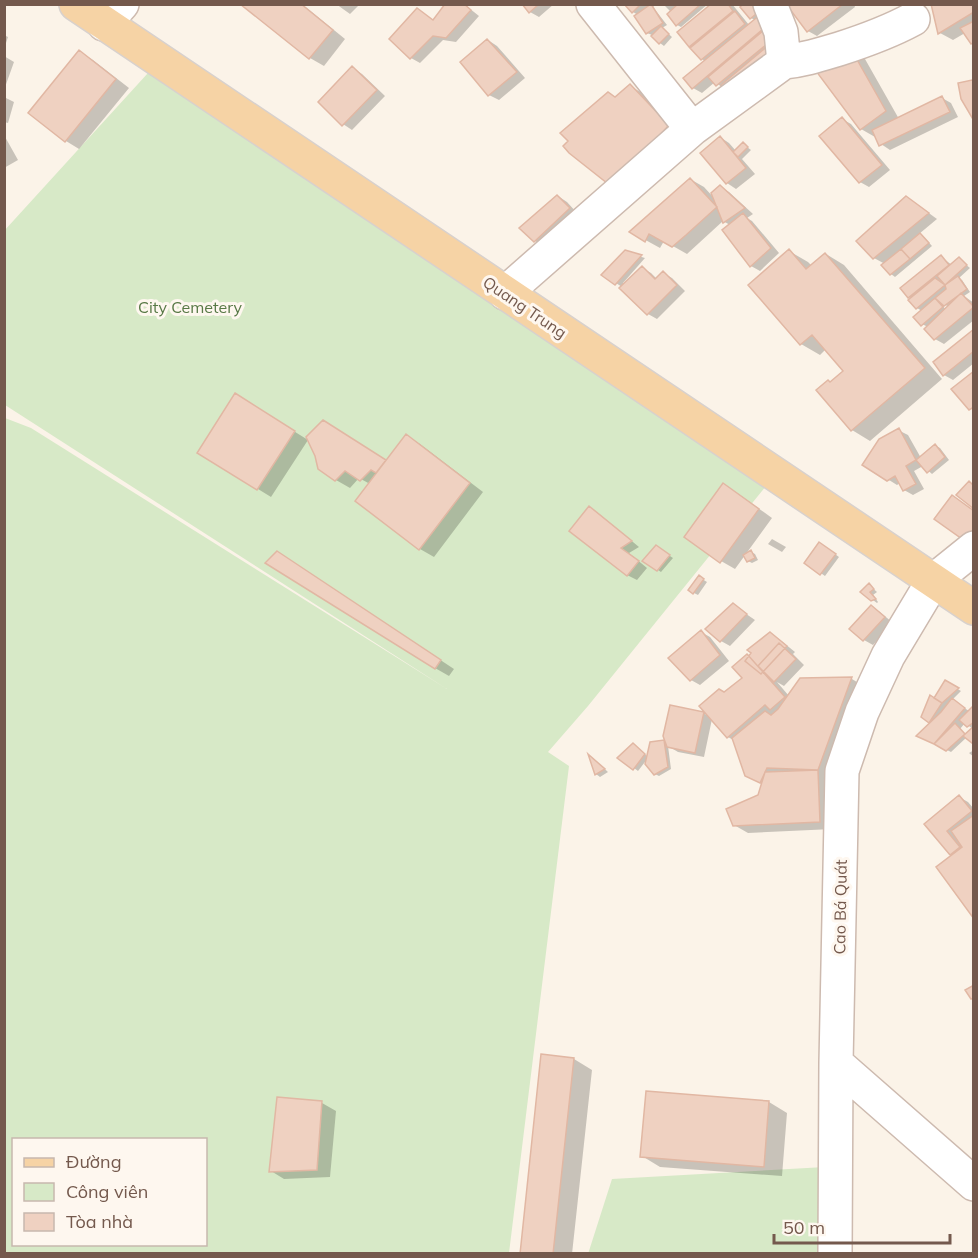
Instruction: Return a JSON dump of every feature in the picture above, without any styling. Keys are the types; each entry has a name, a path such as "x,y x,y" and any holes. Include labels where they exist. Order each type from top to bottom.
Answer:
{"main road":[{"name":"Quang Trung","path":"76,4 113,14 505,293 974,608"}],"street":[{"path":"592,4 692,129"},
{"path":"770,4 781,32 784,62"},
{"path":"505,293 692,129 784,62 802,60 854,44 889,32 913,20"},
{"path":"933,581 974,548"},
{"name":"Cao Bá Quát","path":"835,1254 842,771 862,712 888,656 933,581"},
{"path":"836,1063 974,1184"}],"green space":[{"name":"City Cemetery","path":"158,62 766,486 548,752 569,766 509,1253 5,1253 5,418 31,428 447,689 5,405 4,231"},
{"path":"843,1166 840,1253 588,1254 612,1179"}],"building":[{"path":"240,4 301,4 333,30 309,59"},
{"path":"445,4 464,4 471,10 446,38 433,36 410,59 389,39 417,8 433,20"},
{"path":"522,4 539,4 529,13"},
{"path":"624,4 641,4 632,13"},
{"path":"651,4 663,23 646,34 634,16"},
{"path":"678,4 701,4 676,26 667,14"},
{"path":"711,4 728,4 733,11 689,47 677,32"},
{"path":"743,4 758,4 762,9 750,19 740,7"},
{"path":"786,4 843,4 807,32"},
{"path":"931,4 974,4 974,12 938,34"},
{"path":"735,11 745,24 701,60 690,48"},
{"path":"761,14 769,24 692,89 683,78"},
{"path":"974,21 974,42 971,44 960,28"},
{"path":"770,25 778,35 716,86 708,77"},
{"path":"661,26 669,34 659,44 651,36"},
{"path":"487,39 517,72 488,96 460,62"},
{"path":"770,44 778,53 729,94 721,85"},
{"path":"851,49 886,111 860,130 810,63"},
{"path":"79,50 116,79 65,142 28,113"},
{"path":"352,66 377,90 342,126 318,102"},
{"path":"972,80 974,82 974,121 961,99 958,83"},
{"path":"630,84 669,125 612,187 569,153 563,146 568,141 560,133 608,92 615,97"},
{"path":"942,96 950,112 879,146 872,130"},
{"path":"842,117 882,165 859,183 819,136"},
{"path":"720,136 746,168 726,184 700,153"},
{"path":"743,142 748,147 738,157 733,152"},
{"path":"690,178 717,207 686,235 672,247 649,234 645,242 629,232"},
{"path":"720,185 745,208 723,223 711,193"},
{"path":"557,195 570,208 534,242 519,228"},
{"path":"906,196 929,213 873,259 856,241"},
{"path":"743,213 771,248 750,267 722,230"},
{"path":"920,233 929,243 910,259 901,249"},
{"path":"789,249 806,269 825,253 925,368 851,431 816,390 843,371 812,335 800,345 748,285"},
{"path":"901,249 910,259 890,275 881,265"},
{"path":"625,250 642,255 615,285 601,275"},
{"path":"941,255 949,265 908,298 900,288"},
{"path":"959,257 967,265 945,285 937,276"},
{"path":"642,266 655,279 663,271 677,285 647,315 619,288"},
{"path":"958,276 967,289 944,306 935,298 946,289 945,285"},
{"path":"935,278 945,285 916,309 908,300"},
{"path":"961,293 974,307 934,340 924,329"},
{"path":"935,298 943,307 921,326 913,317"},
{"path":"974,329 974,351 943,376 933,362"},
{"path":"974,371 974,407 969,410 951,389"},
{"path":"235,393 295,431 257,490 197,453"},
{"path":"323,420 386,460 376,473 371,470 360,481 345,471 335,481 318,469 306,437"},
{"path":"899,428 916,460 906,466 916,484 903,491 895,476 887,481 862,465 879,439"},
{"path":"406,434 470,483 419,550 355,501"},
{"path":"935,444 945,457 927,473 916,460"},
{"path":"969,481 974,486 974,509 956,495"},
{"path":"723,483 759,509 720,563 684,537"},
{"path":"952,495 974,511 974,544 972,546 934,519"},
{"path":"589,506 632,541 621,548 639,561 627,576 569,531"},
{"path":"819,542 836,554 820,575 804,563"},
{"path":"656,545 670,555 657,571 642,561"},
{"path":"751,550 755,558 747,562 743,555"},
{"path":"277,551 441,660 435,669 265,563"},
{"path":"699,575 704,579 693,594 688,590"},
{"path":"869,583 874,589 870,592 876,599 871,601 860,592"},
{"path":"733,603 747,614 720,642 705,629"},
{"path":"871,605 885,617 863,641 849,629"},
{"path":"701,630 720,655 690,681 668,658"},
{"path":"770,632 787,646 761,674 745,661 751,653 747,650"},
{"path":"779,643 796,659 774,682 758,666"},
{"path":"747,654 785,697 770,710 765,705 727,738 699,706 719,689 724,692 742,678 732,667"},
{"path":"852,677 818,770 767,768 760,783 745,776 732,738 765,711 771,715 778,709 800,678"},
{"path":"945,680 959,688 942,703 934,698"},
{"path":"930,695 942,703 929,723 921,717"},
{"path":"952,698 965,708 934,744 916,736 941,712"},
{"path":"670,705 704,712 695,753 667,747 663,736"},
{"path":"974,705 974,722 967,727 959,720"},
{"path":"955,723 965,734 946,751 934,744"},
{"path":"974,726 974,742 972,743 963,736"},
{"path":"664,740 668,767 654,775 645,764 650,742"},
{"path":"633,743 645,754 633,770 617,758"},
{"path":"588,754 605,769 595,775"},
{"path":"818,770 820,822 733,826 726,809 758,795 765,772"},
{"path":"959,795 972,811 947,831 960,847 950,855 924,824"},
{"path":"974,815 974,919 936,867 962,847 951,831"},
{"path":"974,985 974,998 971,999 965,990"},
{"path":"541,1054 574,1058 553,1254 520,1254"},
{"path":"646,1091 769,1101 764,1167 640,1157"},
{"path":"277,1097 322,1101 317,1170 269,1172"}]}
